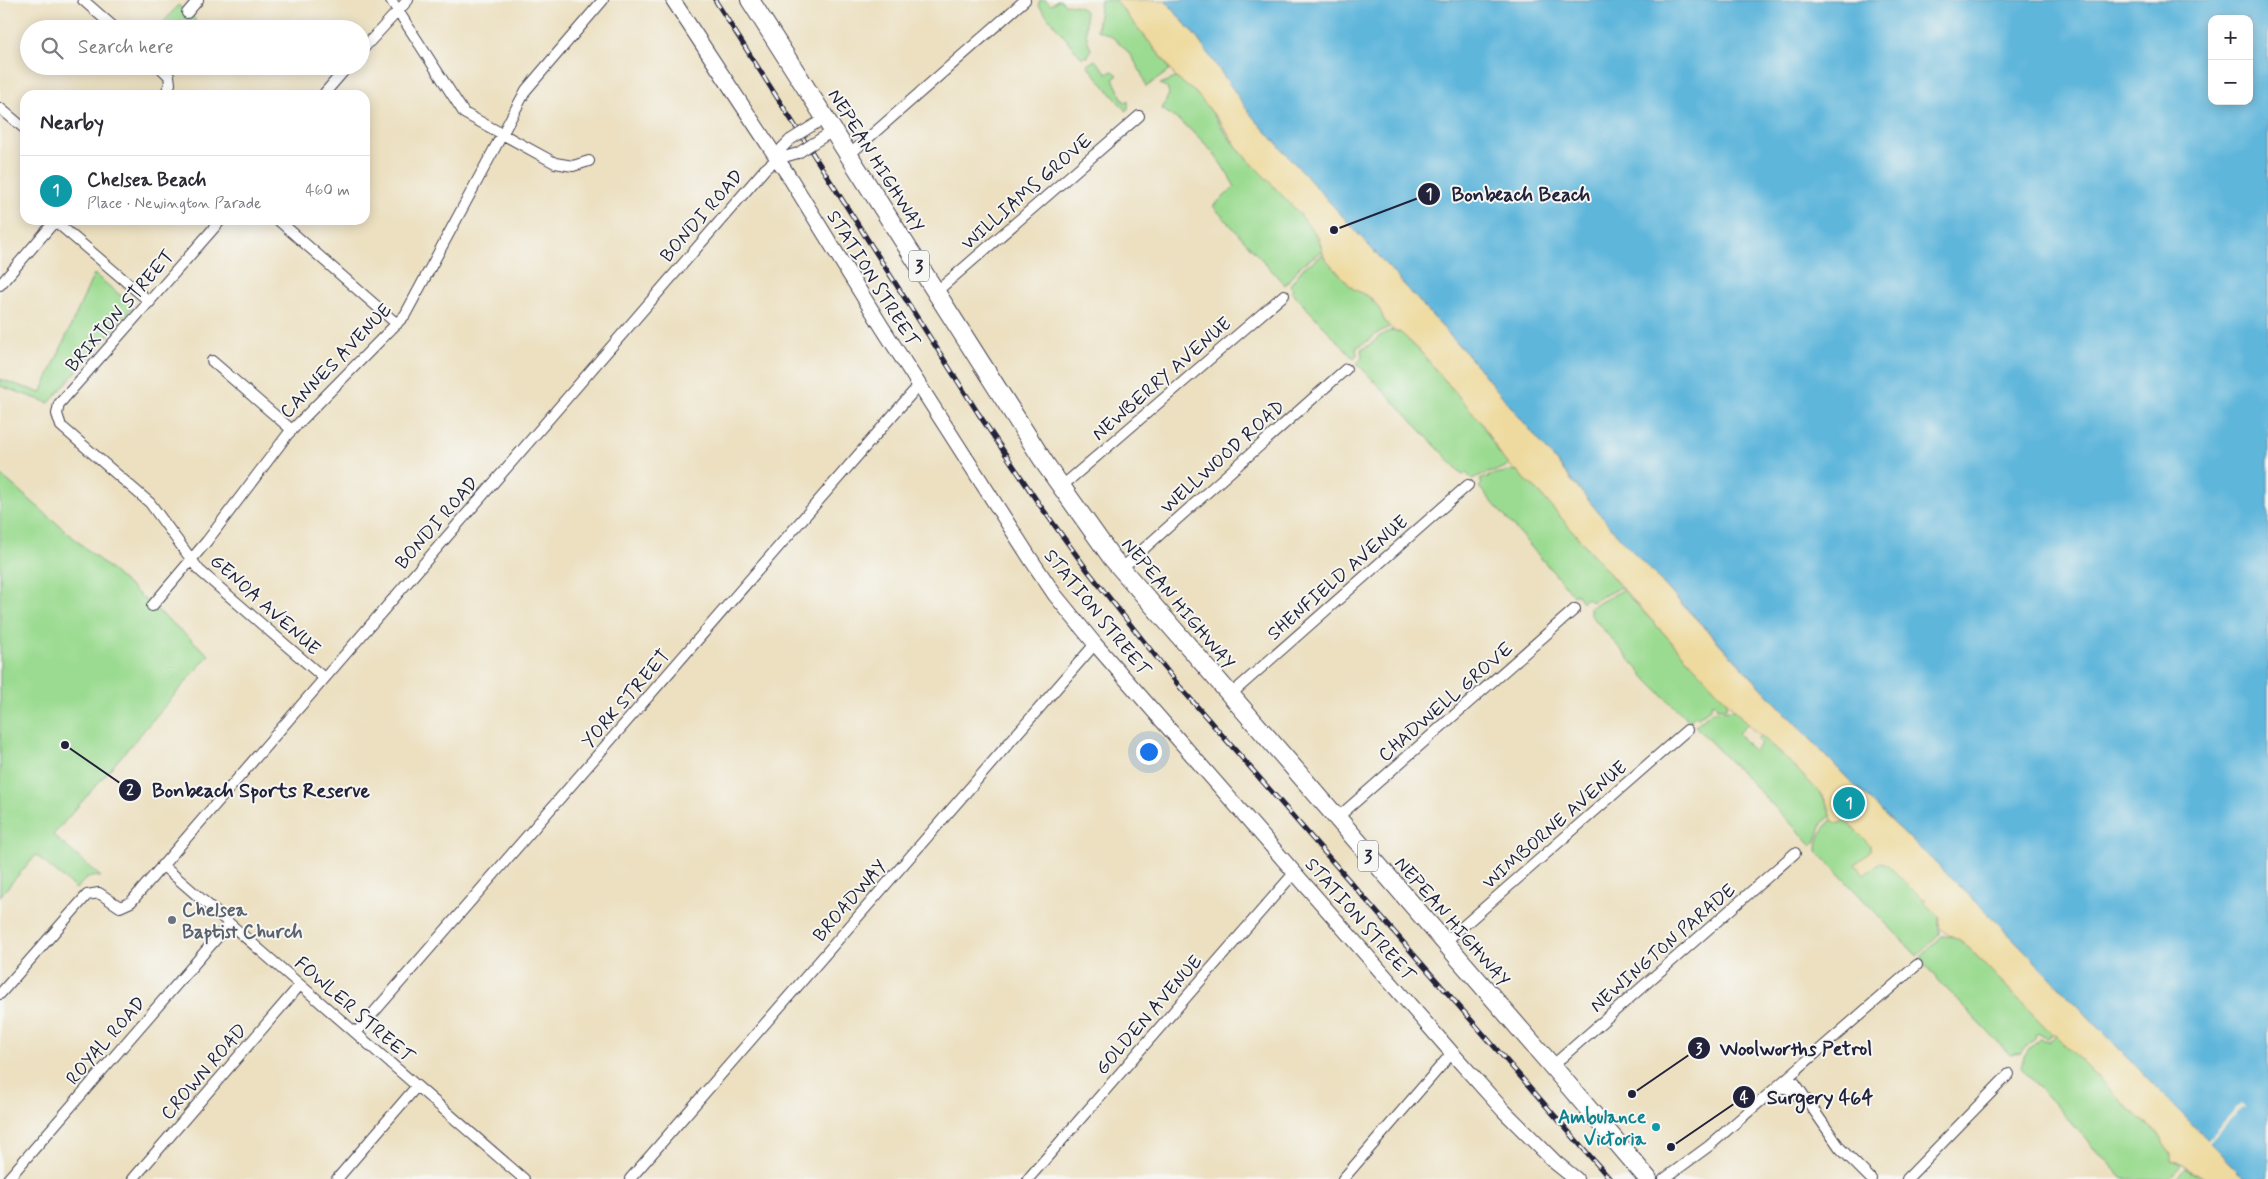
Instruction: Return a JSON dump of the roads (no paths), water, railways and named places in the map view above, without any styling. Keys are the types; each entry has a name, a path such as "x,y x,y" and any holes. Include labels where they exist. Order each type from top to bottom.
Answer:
{"highway":[{"name":"NEPEAN HIGHWAY","path":"750,0 1061,487 1121,569 1648,1179"}],"street":[{"path":"83,0 106,20"},
{"path":"187,13 198,0"},
{"path":"391,0 462,110 558,164 573,166 589,161"},
{"path":"370,41 408,0"},
{"name":"CANNES AVENUE","path":"152,606 192,560 292,430 397,324 413,303 528,86 603,0"},
{"name":"STATION STREET","path":"673,0 828,237 919,385 1055,595 1095,644 1452,1053 1556,1163 1576,1179"},
{"path":"849,155 1025,0"},
{"path":"167,90 170,84 169,75"},
{"path":"327,90 340,75"},
{"path":"0,108 20,125"},
{"name":"WILLIAMS GROVE","path":"936,292 1139,116"},
{"name":"BONDI ROAD","path":"777,159 782,148 790,140 804,132 829,124"},
{"name":"BONDI ROAD","path":"0,994 84,897 93,892 101,893 118,906 131,902 765,169 777,159 798,153 812,144 829,124"},
{"path":"0,285 51,225"},
{"path":"61,225 150,302"},
{"name":"BRIXTON STREET","path":"61,426 57,414 59,404 217,225"},
{"path":"284,225 397,324"},
{"name":"NEWBERRY AVENUE","path":"1061,487 1284,295"},
{"path":"212,361 292,430"},
{"name":"WELLWOOD ROAD","path":"1121,569 1346,369"},
{"name":"YORK STREET","path":"356,1033 919,385"},
{"name":"GENOA AVENUE","path":"61,426 150,503 209,580 324,678"},
{"name":"SHENFIELD AVENUE","path":"1229,696 1468,485"},
{"name":"CHADWELL GROVE","path":"1336,819 1575,609"},
{"name":"BROADWAY","path":"630,1179 1095,644"},
{"name":"WIMBORNE AVENUE","path":"1444,943 1687,730"},
{"name":"NEWINGTON PARADE","path":"1552,1066 1795,853"},
{"name":"FOWLER STREET","path":"162,866 524,1179"},
{"name":"GOLDEN AVENUE","path":"1028,1179 1295,872"},
{"name":"ROYAL ROAD","path":"8,1179 229,924"},
{"path":"1664,1179 1709,1146 1917,965"},
{"name":"CROWN ROAD","path":"132,1179 300,985"},
{"path":"1343,1179 1452,1053"},
{"path":"1907,1179 2009,1074"},
{"path":"1785,1080 1795,1083 1841,1150 1871,1179"},
{"path":"337,1179 417,1086"},
{"path":"1772,1091 1782,1087 1788,1088 1810,1107"},
{"name":"STATION STREET","path":"1556,1163 1563,1179"}],"water":[{"path":"1165,0 2268,0 2268,1179 2245,1179 1997,922 1853,784 1618,536 1473,361 1252,116 1197,38"}],"railway":[{"path":"715,0 978,413 1039,504 1088,571 1180,687 1610,1179"}],"place":[{"name":"Bonbeach Beach","path":"1334,230"},
{"name":"Bonbeach Sports Reserve","path":"65,745"},
{"name":"Chelsea Beach","path":"1849,803"},
{"name":"Chelsea Baptist Church","path":"172,920"},
{"name":"Woolworths Petrol","path":"1632,1094"},
{"name":"Ambulance Victoria","path":"1656,1127"},
{"name":"Surgery 464","path":"1671,1147"}]}
